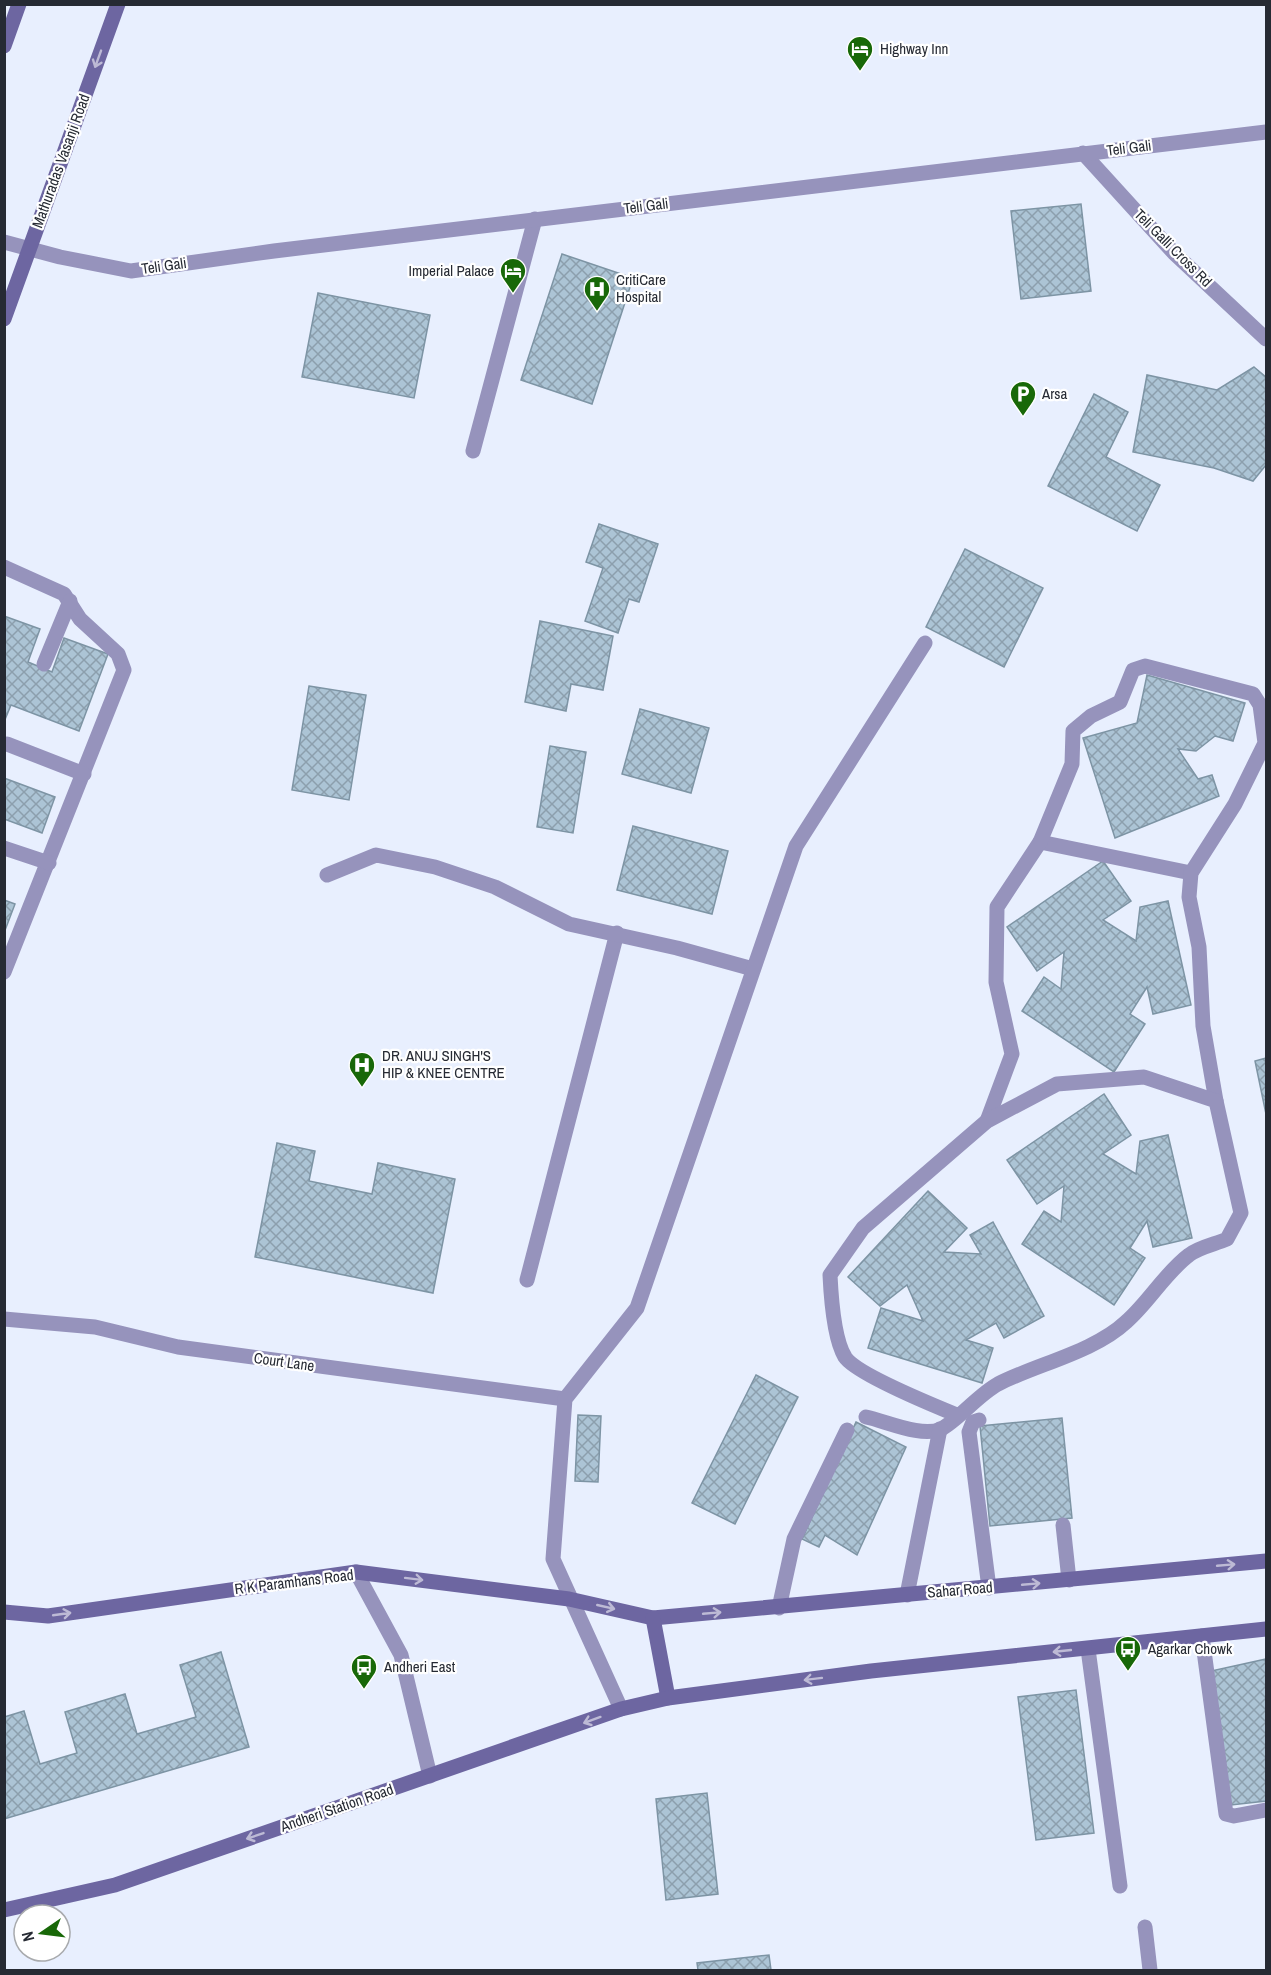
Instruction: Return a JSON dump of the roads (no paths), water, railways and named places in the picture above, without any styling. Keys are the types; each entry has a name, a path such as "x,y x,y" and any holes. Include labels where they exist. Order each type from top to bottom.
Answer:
{"main road":[{"path":"4,46 19,4"},
{"name":"Mathuradas Vasanji Road","path":"4,319 118,4"},
{"name":"Sahar Road","path":"654,1618 1266,1561"},
{"name":"R K Paramhans Road","path":"4,1612 48,1616 356,1572 569,1599 654,1618"},
{"path":"654,1618 668,1698 871,1671 1266,1629"},
{"name":"Andheri Station Road","path":"4,1910 115,1885 621,1709 668,1698"}],"street":[{"name":"Teli Gali","path":"4,242 60,257 131,271 535,219 1266,132"},
{"name":"Teli Galli Cross Rd","path":"1083,153 1174,253 1266,339"},
{"path":"472,452 535,219"},
{"path":"4,567 56,588 70,601 80,619 118,654 124,670 4,972"},
{"path":"44,664 70,601"},
{"path":"621,1709 569,1599 553,1558 565,1399 637,1308 796,846 925,643"},
{"path":"866,1417 894,1423 915,1432 940,1430 998,1384 1096,1342 1125,1324 1190,1254 1227,1239 1241,1213 1216,1101 1203,1026 1199,947 1189,897 1191,873 1236,804 1265,742 1260,705 1253,694 1145,666 1133,670 1120,702 1091,716 1073,731 1072,764 1040,842 997,907 996,982 1011,1054 987,1121"},
{"path":"7,744 84,774"},
{"path":"1040,842 1191,873"},
{"path":"4,848 49,863"},
{"path":"327,875 376,855 435,867 495,887 569,924 617,933 753,969"},
{"path":"527,1280 617,933"},
{"path":"957,1415 875,1378 846,1358 833,1313 830,1275 863,1228 987,1121 1057,1084 1144,1077 1216,1101"},
{"name":"Court Lane","path":"4,1319 95,1327 178,1347 565,1399"},
{"path":"979,1420 973,1422 969,1432 989,1588"},
{"path":"778,1608 794,1539 847,1430"},
{"path":"907,1595 940,1430"},
{"path":"1063,1525 1069,1580"},
{"path":"356,1572 401,1655 430,1776"},
{"path":"1202,1636 1226,1814 1234,1816 1266,1810"},
{"path":"1088,1649 1120,1886"},
{"path":"1145,1927 1150,1971"}],"place":[{"name":"Highway Inn","path":"860,72"},
{"name":"Imperial Palace","path":"513,294"},
{"name":"CritiCare Hospital","path":"597,312"},
{"name":"Arsa","path":"1023,417"},
{"name":"DR. ANUJ SINGH'S HIP & KNEE CENTRE","path":"362,1088"},
{"name":"Agarkar Chowk","path":"1128,1672"},
{"name":"Andheri East","path":"364,1690"}]}
